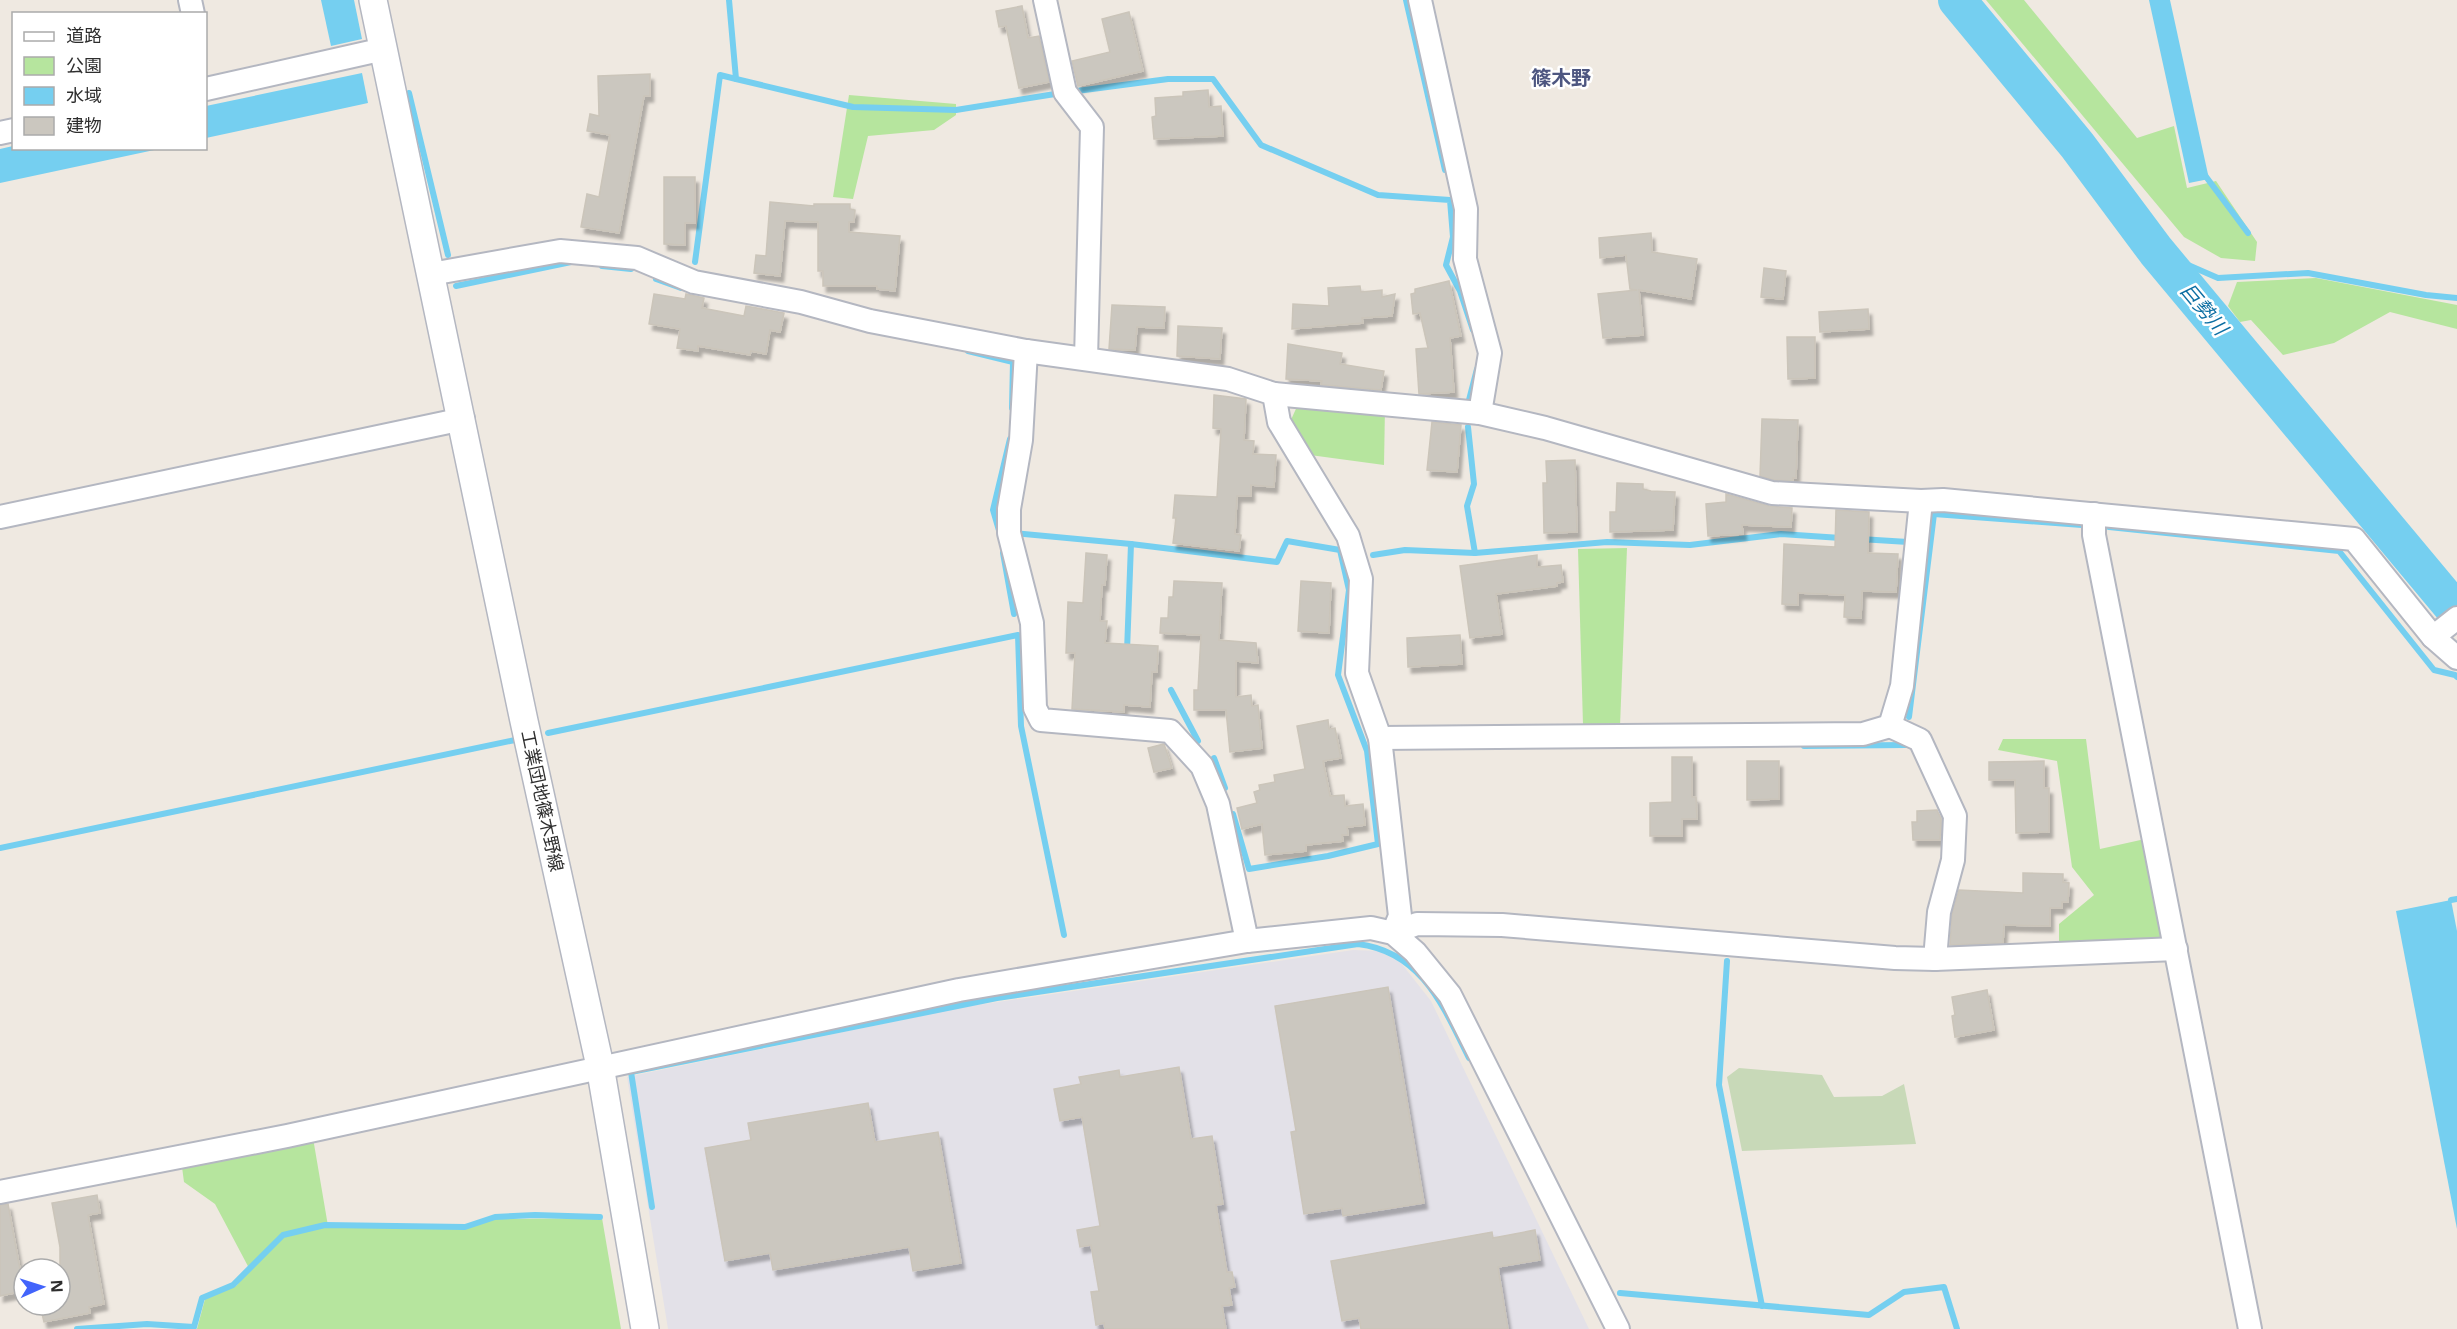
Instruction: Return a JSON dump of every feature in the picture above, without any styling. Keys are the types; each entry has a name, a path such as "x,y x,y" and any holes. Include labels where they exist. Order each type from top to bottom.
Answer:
{"street":[{"name":"工業団地篠木野線","path":"374,0 524,721 600,1066 645,1329"},
{"path":"1045,0 1065,92 1092,127 1086,359"},
{"path":"1420,0 1466,208 1464,259 1490,353 1480,413"},
{"path":"207,83 384,49"},
{"path":"431,274 560,251 637,258 694,282 801,302 870,321 1026,351 1228,379 1274,394 1480,413 1545,428 1772,493 1921,501 1943,500 2354,539 2433,637 2457,658"},
{"path":"1026,351 1021,440 1009,517 1010,533 1032,623 1035,708 1041,720 1170,731 1202,765 1218,804 1247,941"},
{"path":"1274,394 1279,423 1348,536 1360,579 1357,673 1380,738 1400,916 1393,933"},
{"path":"0,517 462,419"},
{"path":"1890,726 1902,686 1921,501"},
{"path":"2094,514 2094,535 2250,1329"},
{"path":"2433,637 2457,618"},
{"path":"1380,738 1863,734 1890,726 1920,740 1954,816 1953,860 1939,912 1935,959"},
{"path":"1393,933 1417,924 1502,925 1895,958 1935,959 2176,949"},
{"path":"0,1192 287,1136 600,1066 959,990 1247,941 1371,928 1393,933 1415,952 1449,995 1618,1329"}],"shaded area":[{"path":"1353,950 1379,951 1401,963 1431,1001 1589,1329 668,1329 627,1077 964,1007"}],"green space":[{"path":"1986,0 2024,0 2137,138 2174,126 2187,188 2216,181 2257,242 2255,261 2221,258 2184,237"},
{"path":"849,95 956,104 956,115 934,130 868,136 853,199 833,197"},
{"path":"2316,278 2457,305 2457,329 2390,312 2334,343 2283,355 2251,320 2240,322 2228,306 2237,282"},
{"path":"1300,400 1385,407 1384,465 1310,455 1290,422"},
{"path":"1627,548 1620,726 1583,725 1578,549"},
{"path":"2003,739 2086,739 2100,849 2145,839 2162,941 2059,949 2059,924 2094,895 2072,867 2057,761 1998,750"},
{"path":"1739,1068 1822,1075 1834,1097 1882,1096 1904,1084 1916,1144 1742,1151 1727,1077"},
{"path":"313,1138 328,1226 465,1229 495,1219 602,1218 621,1329 197,1329 205,1299 236,1286 250,1270 215,1204 184,1182 182,1167"}],"water":[{"path":"321,0 354,0 362,39 331,46"},
{"path":"2149,0 2170,0 2209,179 2189,183"},
{"path":"362,73 368,103 207,138 207,106"},
{"path":"12,146 12,150 154,150 0,183 0,149"},
{"path":"2451,900 2457,931 2457,1229 2396,911"}],"building":[{"path":"1022,6 1028,38 1039,36 1049,82 1019,88 1006,26 999,27 996,11"},
{"path":"1129,12 1143,71 1078,86 1072,61 1110,52 1102,19"},
{"path":"650,74 650,96 644,96 619,233 581,227 587,194 599,197 610,135 587,131 590,114 599,116 598,76"},
{"path":"1208,90 1209,107 1221,106 1223,136 1154,139 1152,117 1156,116 1155,98 1183,96 1183,92"},
{"path":"664,177 695,177 695,223 685,223 685,245 664,244"},
{"path":"770,202 814,206 814,204 850,204 850,209 855,210 854,222 849,222 849,232 900,236 895,291 877,289 877,286 823,286 823,271 818,271 818,222 785,221 780,276 754,273 756,255 766,256"},
{"path":"1651,233 1652,252 1697,259 1691,299 1639,290 1643,335 1603,338 1598,294 1637,290 1630,289 1626,255 1600,258 1599,238"},
{"path":"1764,268 1786,271 1783,299 1761,297"},
{"path":"1449,281 1461,336 1450,338 1454,392 1419,394 1416,349 1428,348 1420,313 1413,314 1411,294 1415,293 1415,289"},
{"path":"1360,286 1361,292 1382,290 1382,297 1395,294 1392,316 1362,318 1363,323 1292,329 1293,304 1329,306 1328,288"},
{"path":"654,294 685,299 686,294 704,298 702,308 744,316 746,306 784,313 780,332 770,330 766,354 751,351 750,355 698,346 698,351 677,348 680,329 649,324"},
{"path":"1112,305 1165,307 1164,328 1137,327 1135,350 1109,349"},
{"path":"1868,309 1869,329 1820,332 1819,312"},
{"path":"1178,326 1222,328 1220,359 1177,356"},
{"path":"1787,337 1815,337 1815,378 1788,379"},
{"path":"1288,344 1342,353 1340,364 1384,371 1381,390 1321,385 1322,381 1286,379"},
{"path":"1214,395 1246,399 1244,440 1254,441 1253,454 1276,455 1274,487 1251,485 1251,496 1237,496 1235,534 1241,535 1239,551 1173,543 1176,518 1173,518 1175,495 1217,497 1221,429 1213,428"},
{"path":"1762,419 1798,420 1796,478 1793,478 1793,481 1774,480 1760,476"},
{"path":"1432,422 1461,425 1457,472 1427,470"},
{"path":"1575,460 1577,532 1544,533 1543,483 1547,483 1546,461"},
{"path":"1617,483 1643,484 1643,489 1651,491 1675,492 1673,530 1610,532 1610,512 1616,512"},
{"path":"1726,494 1769,506 1792,508 1791,527 1742,525 1743,534 1708,536 1706,504 1726,502"},
{"path":"1836,510 1869,512 1868,553 1898,554 1896,592 1862,591 1861,618 1844,617 1845,595 1798,593 1798,605 1782,604 1784,544 1835,547"},
{"path":"1086,553 1107,555 1105,585 1102,585 1100,621 1107,621 1105,643 1158,646 1157,672 1152,672 1150,707 1124,705 1124,712 1072,709 1075,653 1066,653 1068,602 1083,603"},
{"path":"1537,555 1537,567 1561,565 1563,582 1557,583 1557,586 1496,594 1502,634 1470,638 1460,566"},
{"path":"1174,581 1222,583 1219,640 1256,643 1258,663 1236,661 1236,697 1251,695 1252,706 1258,705 1262,748 1230,752 1226,710 1194,710 1194,690 1198,690 1201,635 1160,633 1161,618 1168,618 1169,597 1173,597"},
{"path":"1301,581 1331,583 1329,633 1298,631"},
{"path":"1460,635 1462,664 1408,667 1407,638"},
{"path":"1328,720 1329,729 1335,728 1341,758 1323,761 1330,796 1344,795 1345,806 1363,804 1365,825 1347,827 1348,835 1342,835 1343,841 1306,845 1306,851 1265,855 1262,824 1242,829 1237,808 1257,803 1254,792 1260,790 1259,785 1275,782 1274,775 1305,769 1297,726"},
{"path":"1164,744 1172,768 1154,772 1148,748"},
{"path":"1672,757 1692,757 1692,797 1696,797 1697,819 1682,819 1682,836 1650,836 1650,803 1672,802"},
{"path":"1747,761 1779,761 1779,799 1747,800"},
{"path":"2044,761 2044,788 2049,788 2049,832 2016,833 2015,780 1989,780 1989,762"},
{"path":"1937,810 1941,819 1940,840 1913,840 1912,822 1917,822 1917,811"},
{"path":"2023,873 2063,874 2063,882 2069,883 2068,902 2062,902 2062,908 2050,908 2050,926 2004,925 2003,943 1950,945 1952,914 1959,890 2023,893"},
{"path":"1388,987 1424,1203 1343,1216 1342,1208 1304,1214 1291,1132 1296,1131 1275,1006"},
{"path":"1987,990 1994,1030 1955,1037 1952,997"},
{"path":"1179,1067 1191,1139 1212,1136 1223,1204 1216,1205 1227,1272 1232,1272 1235,1287 1229,1288 1232,1305 1222,1306 1226,1329 1105,1329 1104,1323 1096,1325 1091,1292 1099,1291 1091,1245 1080,1247 1077,1230 1100,1226 1082,1117 1060,1121 1054,1089 1081,1084 1079,1077 1119,1070 1120,1077"},
{"path":"868,1103 875,1142 938,1132 961,1263 913,1271 909,1247 773,1270 770,1253 725,1261 705,1148 751,1140 748,1123"},
{"path":"97,1195 100,1213 88,1215 104,1304 89,1307 90,1313 72,1317 72,1257 60,1257 52,1203"},
{"path":"8,1204 18,1257 12,1257 12,1294 0,1296 0,1205"},
{"path":"1535,1230 1540,1260 1498,1267 1508,1329 1361,1329 1359,1318 1342,1321 1331,1261 1492,1232 1493,1238"},
{"path":"43,1317 70,1317 44,1322"}],"waterway":[{"path":"729,0 736,79 853,107 956,110 1055,94"},
{"path":"1406,0 1445,170"},
{"name":"巨勢川","path":"1957,0 2077,145 2156,251 2457,612"},
{"path":"695,262 720,75 736,79"},
{"path":"1077,91 1168,79 1213,79 1261,145 1378,195 1450,200 1453,237 1446,265 1460,291 1473,330"},
{"path":"409,93 448,255"},
{"path":"2204,174 2248,233"},
{"path":"2156,251 2218,278 2308,273 2426,295 2457,298"},
{"path":"456,286 571,262"},
{"path":"602,266 631,269"},
{"path":"656,279 681,288"},
{"path":"968,351 1013,362 1012,408"},
{"path":"1469,400 1477,369"},
{"path":"1468,427 1474,484 1467,506 1475,553"},
{"path":"1000,534 993,510 1010,439"},
{"path":"1909,717 1934,514 2082,525"},
{"path":"2109,527 2339,551 2434,670 2457,677"},
{"path":"1014,533 1131,544 1277,562 1287,541 1340,550 1349,590 1338,675 1367,751 1378,844 1328,856 1249,869 1233,814"},
{"path":"1373,555 1405,550 1475,553 1607,542 1690,545 1781,534 1841,538"},
{"path":"1860,539 1908,542"},
{"path":"1127,651 1131,544"},
{"path":"1003,553 1014,614"},
{"path":"548,733 1018,635 1021,726 1064,935"},
{"path":"1171,690 1198,741"},
{"path":"0,848 515,740"},
{"path":"1804,746 1906,745"},
{"path":"1214,758 1225,788"},
{"path":"2451,900 2457,899"},
{"path":"652,1207 631,1072 997,998 1358,944 1380,949 1399,958 1428,984 1450,1019 1469,1058"},
{"path":"1727,961 1719,1085 1762,1306"},
{"path":"77,1329 147,1324 194,1327 202,1298 233,1285 283,1235 325,1225 465,1227 495,1217 535,1215 600,1217"},
{"path":"1620,1293 1869,1315 1904,1292 1944,1287 1957,1329"}],"district":[{"name":"篠木野","path":"1561,78"}]}
